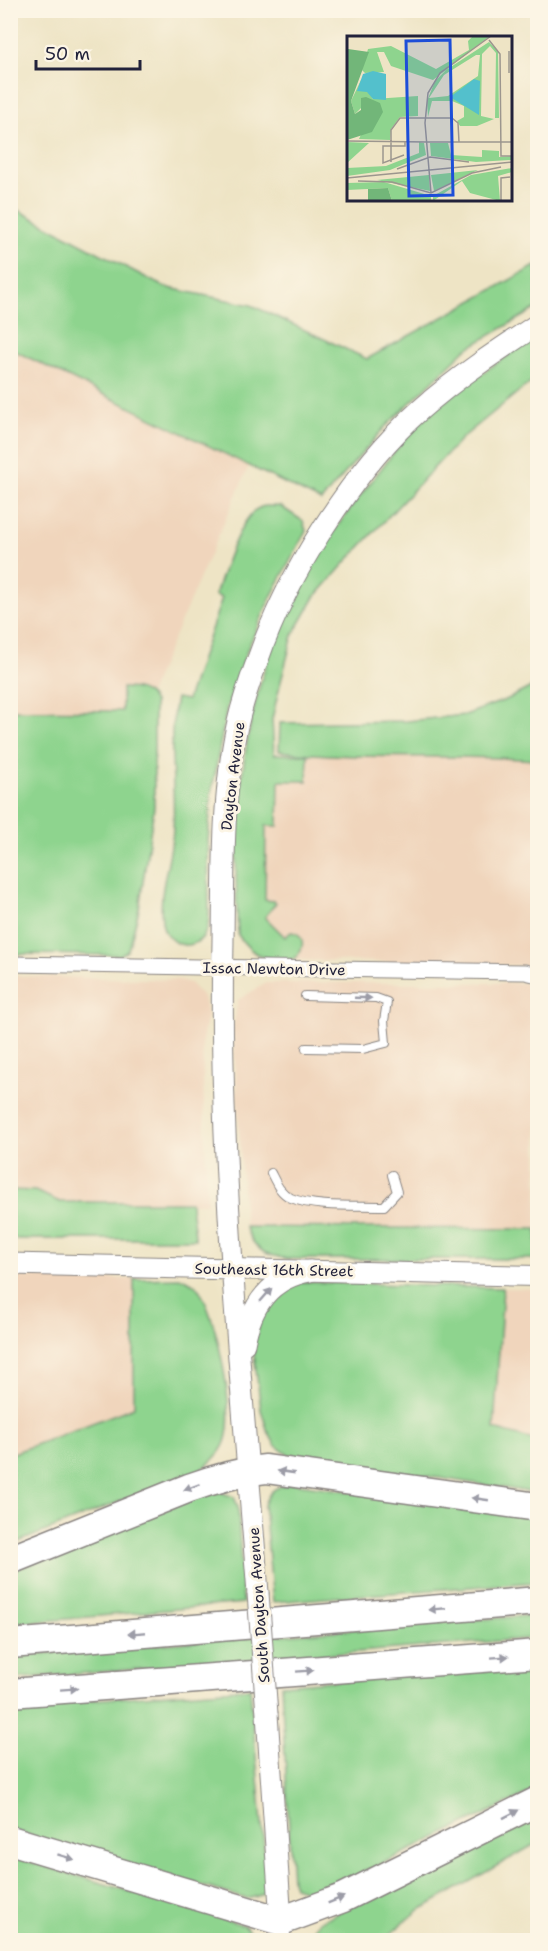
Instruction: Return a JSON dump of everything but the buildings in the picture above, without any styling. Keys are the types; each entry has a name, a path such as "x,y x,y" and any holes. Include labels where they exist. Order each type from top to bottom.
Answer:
{"highway":[{"path":"10,1560 218,1477 266,1469 537,1507"},
{"path":"10,1644 537,1601"},
{"path":"10,1693 537,1654"},
{"path":"10,1840 282,1931 537,1801"}],"main road":[{"name":"Dayton Avenue","path":"232,1269 221,1036 228,795 237,726 258,657 287,593 325,524 376,455 427,405 477,364 537,324"},
{"name":"Southeast 16th Street","path":"10,1264 232,1269"},
{"name":"South Dayton Avenue","path":"232,1269 282,1931"},
{"path":"240,1368 250,1318 264,1295 284,1279 310,1271"}],"street":[{"name":"Issac Newton Drive","path":"10,964 525,972 537,975"},
{"name":"Southeast 16th Street","path":"232,1269 537,1276"}],"lane":[{"path":"305,996 376,998 387,1002 384,1021 386,1043 363,1049 306,1048"},
{"path":"271,1173 278,1187 290,1197 310,1203 384,1206 397,1192 392,1174"}],"shaded area":[{"path":"11,349 251,461 149,694 139,688 122,711 11,710"},
{"path":"274,755 504,757 537,760 537,966 270,959 253,954 238,935 238,817"},
{"path":"11,976 180,980 190,983 203,997 207,1015 202,1040 207,1203 60,1202 35,1191 11,1190"},
{"path":"266,983 523,983 537,985 537,1229 245,1227 233,1029 238,1000"},
{"path":"11,1276 134,1279 134,1407 11,1454"},
{"path":"503,1288 537,1289 537,1441 494,1429"}],"green space":[{"path":"10,206 164,287 251,305 367,359 537,265 537,308 466,349 384,428 321,501 11,349"},
{"path":"537,337 537,379 461,439 315,597 293,635 272,719 274,754 308,755 307,781 279,781 278,826 266,826 265,900 276,903 265,917 285,937 291,932 296,933 300,936 302,944 299,953 292,960 261,956 250,949 238,935 236,859 241,783 254,708 264,672 294,594 330,536 407,437 456,392"},
{"path":"263,506 280,506 303,521 306,531 272,595 248,648 227,707 211,795 208,843 208,926 199,941 193,944 179,944 168,936 164,929 161,909 173,830 172,731 176,698 187,700 222,598 215,595 239,533 253,512"},
{"path":"537,684 537,760 344,756 279,751 280,723 407,721 465,715 508,699"},
{"path":"122,688 141,690 148,694 154,702 154,807 139,909 130,944 127,951 120,955 11,954 11,710 122,711"},
{"path":"11,1190 35,1191 60,1202 191,1202 195,1239 11,1239"},
{"path":"245,1227 537,1229 537,1259 288,1259 272,1256 261,1250 252,1241"},
{"path":"182,1278 200,1291 212,1323 223,1364 228,1424 225,1443 220,1451 204,1468 11,1545 11,1454 134,1407 134,1279"},
{"path":"304,1282 503,1288 494,1429 537,1441 537,1493 414,1474 326,1465 287,1454 275,1445 261,1410 253,1346 262,1310 281,1285"},
{"path":"291,1483 537,1518 537,1582 273,1602 264,1505 274,1490"},
{"path":"220,1492 234,1497 238,1507 243,1603 11,1624 10,1572 201,1495"},
{"path":"537,1615 537,1638 11,1679 11,1656"},
{"path":"537,1665 537,1789 327,1890 314,1893 294,1887 281,1685"},
{"path":"250,1688 267,1880 266,1890 258,1896 247,1899 11,1830 11,1706"},
{"path":"537,1812 537,1843 418,1911 383,1940 306,1940 319,1922"},
{"path":"10,1856 244,1925 259,1940 11,1940"}]}
